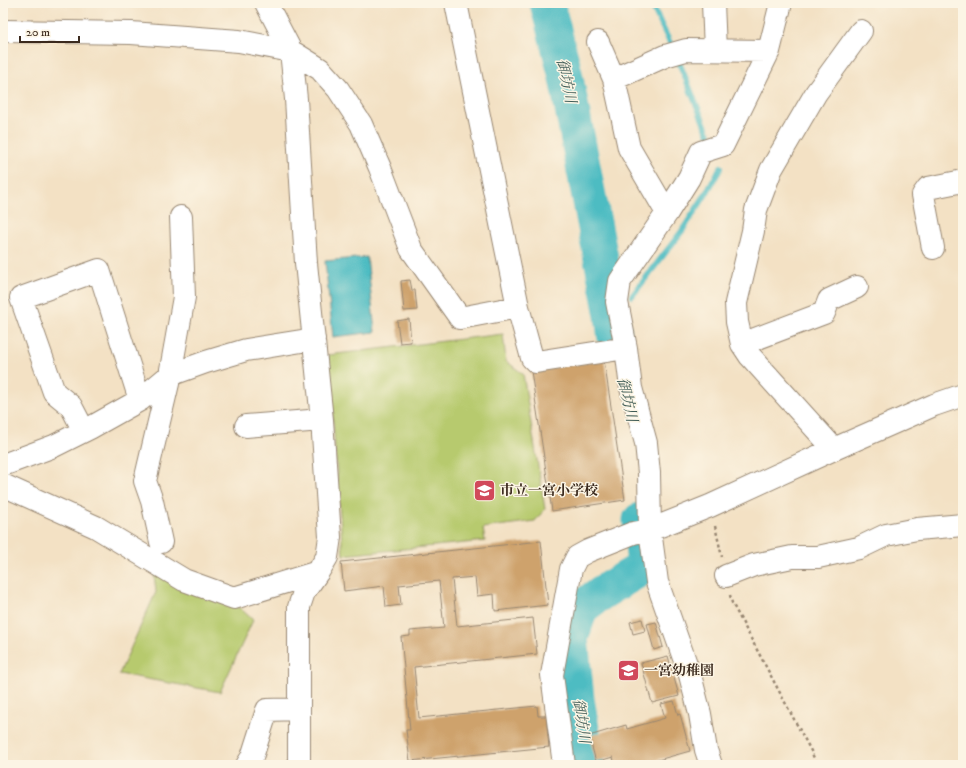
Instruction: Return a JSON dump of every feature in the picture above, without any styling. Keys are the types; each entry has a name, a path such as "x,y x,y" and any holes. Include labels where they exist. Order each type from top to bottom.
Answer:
{"street":[{"path":"266,3 291,51 296,99 306,263 322,420 330,537 327,557 304,592 299,607 298,765"},
{"path":"456,3 518,307 532,358 536,362 620,349"},
{"path":"713,3 715,50"},
{"path":"711,765 706,750 700,714 690,675 657,582 643,531 649,473 646,443 620,349 617,302 620,281 667,213 689,178 701,152 723,145 769,51 781,3"},
{"path":"3,31 131,33 239,41 291,51 320,69 338,89 361,124 380,168 411,249 460,318 518,307"},
{"path":"834,449 750,356 742,344 737,322 736,303 753,231 756,210 771,170 816,93 861,31"},
{"path":"598,42 614,79 629,148 667,213"},
{"path":"614,79 665,56 686,50 769,51"},
{"path":"933,248 923,195 928,188 963,181"},
{"path":"161,542 152,501 145,481 170,375 184,297 181,217"},
{"path":"84,431 71,406 54,392 21,298 98,270 140,400"},
{"path":"742,344 824,313 829,300 858,287"},
{"path":"3,465 54,446 84,431 140,400 170,375 246,350 314,339"},
{"path":"564,765 552,675 571,569 577,557 588,551 710,506 934,405 963,395"},
{"path":"246,426 322,420"},
{"path":"3,485 96,527 184,580 234,598 318,572"},
{"path":"726,576 754,565 792,557 818,557 859,548 886,535 917,529 963,525"},
{"path":"247,765 252,757 267,710 298,709"}],"path":[{"path":"710,506 732,603 817,765"}],"green space":[{"path":"503,334 506,361 523,374 545,509 535,521 483,528 485,541 343,555 328,355"},
{"path":"153,565 241,609 253,620 220,692 119,674 156,592"}],"water":[{"path":"367,257 375,332 333,337 325,261"}],"building":[{"path":"410,280 412,290 415,290 417,310 404,311 401,281"},
{"path":"409,319 411,342 400,343 397,321"},
{"path":"604,360 625,500 552,511 531,371"},
{"path":"541,541 548,605 495,611 494,594 477,596 475,577 452,579 457,626 533,618 537,654 414,667 419,718 537,706 538,716 546,716 549,747 410,761 406,730 410,730 401,637 410,636 410,631 444,628 439,581 399,585 401,605 386,607 384,586 344,591 341,562"},
{"path":"642,619 645,631 633,634 630,622"},
{"path":"656,622 663,647 654,650 647,624"},
{"path":"668,656 679,696 652,703 641,663"},
{"path":"674,701 678,715 680,714 690,751 640,765 615,765 613,757 596,762 589,736 626,725 627,729 665,718 661,704"}],"waterway":[{"name":"御坊川","path":"547,3 565,73 612,315 615,339"},
{"path":"651,3 670,43"},
{"path":"678,60 709,135"},
{"path":"632,296 682,231 706,194 721,167"},
{"name":"御坊川","path":"588,765 577,699 571,638 581,608 601,593 644,567 640,520"}],"place":[{"name":"市立一宮小学校","path":"484,491"},
{"name":"一宮幼稚園","path":"628,671"}]}
